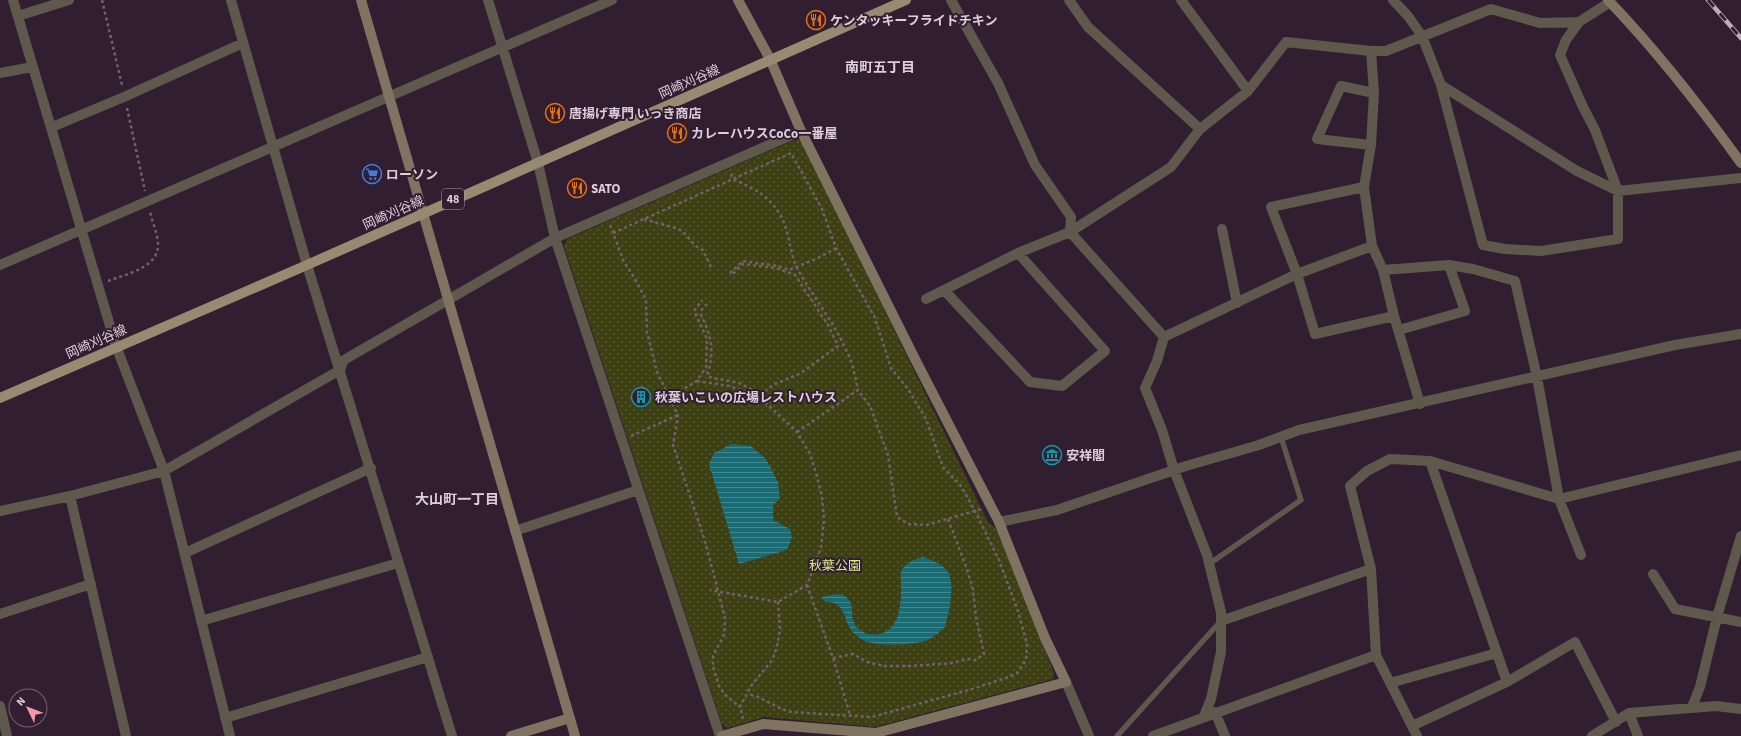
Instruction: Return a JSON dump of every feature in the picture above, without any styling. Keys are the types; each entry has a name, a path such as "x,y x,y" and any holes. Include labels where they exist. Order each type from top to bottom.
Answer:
{"main road":[{"name":"岡崎刈谷線","path":"0,398 906,0"}],"street":[{"path":"13,0 32,67 52,127 80,230 116,346 164,472 230,736"},
{"path":"18,16 69,0"},
{"path":"231,0 307,264 452,736"},
{"path":"361,0 575,736"},
{"path":"488,0 538,162 555,238 721,736 763,724 876,733 1066,682"},
{"path":"0,264 612,0"},
{"path":"738,0 770,59 801,131 916,361 999,522 1045,638 1089,736"},
{"path":"951,0 998,83 1035,165 1071,217 1070,232 1164,337"},
{"path":"1069,0 1088,27 1200,129"},
{"path":"1180,0 1248,91"},
{"path":"1393,0 1408,16 1422,36 1441,85 1483,245 1505,249 1541,251 1618,239 1618,191 1595,130 1582,107 1560,55 1566,40 1579,22 1609,1 1665,63 1720,133 1741,163"},
{"path":"926,299 1018,253 1070,232 1171,167 1200,129 1248,91 1286,42 1371,51 1386,51 1491,9 1540,22 1579,22"},
{"path":"52,127 124,97 243,43"},
{"path":"1371,51 1374,93 1371,145 1364,188 1372,246 1383,270 1394,316 1420,404"},
{"path":"0,73 32,67"},
{"path":"1441,85 1577,171 1618,191 1741,178"},
{"path":"1371,145 1317,139 1341,86 1374,93"},
{"path":"0,511 70,496 164,472 340,370 344,360 555,238 801,131"},
{"path":"1364,188 1271,207 1297,274 1315,334 1394,316"},
{"path":"1222,229 1237,303"},
{"path":"1204,716 1211,699 1221,652 1221,612 1209,564 1174,470 1162,430 1146,388 1157,361 1164,337 1297,274 1372,246"},
{"path":"944,290 1030,382 1062,386 1105,351 1018,253"},
{"path":"1383,270 1448,265 1473,269 1516,281 1537,377 1559,499 1581,555"},
{"path":"1399,330 1465,311 1448,265"},
{"path":"999,522 1057,510 1174,470 1299,430 1420,404 1675,344 1740,338"},
{"path":"1417,736 1376,655 1371,569 1350,486 1367,471 1390,459 1430,461 1559,499 1741,456"},
{"path":"1430,461 1507,682"},
{"path":"185,553 370,468"},
{"path":"516,531 638,490"},
{"path":"70,496 126,736"},
{"path":"1692,707 1700,687 1717,617 1741,536"},
{"path":"201,621 398,563"},
{"path":"1221,621 1371,569"},
{"path":"1653,574 1675,609 1741,622"},
{"path":"0,614 91,584"},
{"path":"1412,726 1507,682 1575,642 1616,722"},
{"path":"1390,683 1497,653"},
{"path":"1153,736 1204,716 1376,655"},
{"path":"225,718 428,657"},
{"path":"0,706 4,732"},
{"path":"1592,736 1629,713 1716,706 1741,709"},
{"path":"1216,712 1225,736"},
{"path":"1629,713 1638,736"},
{"path":"511,736 570,718"}],"lane":[{"path":"1209,564 1301,500 1281,437"},
{"path":"1117,736 1221,621"}],"path":[{"path":"98,285 146,266 153,260 157,253 158,243 147,201 102,0"},
{"path":"612,233 791,153 822,209 836,248 875,318 891,368 908,389 926,419 935,440 939,459 943,467 961,486 999,560 1018,611 1027,644 1026,660 1017,673 1009,677 872,717 791,712 780,709 756,696 748,694"},
{"path":"733,179 761,192 779,212 786,227 791,250 797,267 831,320 848,353 858,390 870,406 888,455 897,518 908,524 927,525 990,505"},
{"path":"607,215 612,233 624,262 646,300 647,332 657,372 678,415 673,445 705,541 717,592 725,618 724,635 713,656 713,667 719,686 725,695 740,707 746,729"},
{"path":"644,219 678,229 695,247 703,250 711,267"},
{"path":"707,304 701,311 701,314 711,342 712,360 707,375 709,377 739,383 761,394 775,384 801,373 838,346 828,325 795,275 775,268 743,264 731,274 743,261 778,266 789,270 818,258 836,248"},
{"path":"669,397 697,380 706,367 707,339 694,311 702,300"},
{"path":"697,380 729,386 747,392 766,404 797,432 810,454 816,473 822,497 824,519 821,548 807,585 778,602 710,590"},
{"path":"797,432 858,390"},
{"path":"622,440 678,415"},
{"path":"833,658 853,654 867,662 885,666 910,666 953,663 967,659 976,660 984,654 976,617 973,590 948,519"},
{"path":"807,585 833,658 850,716 852,732"},
{"path":"740,707 751,686 773,659 780,629 778,602"}],"green space":[{"name":"秋葉公園","path":"797,139 802,141 988,522 996,528 1054,673 1053,679 875,727 764,717 728,728 722,724 564,246 567,239"}],"shaded area":[{"path":"732,444 751,446 766,459 778,482 780,499 773,505 773,520 790,529 792,537 787,550 739,564 709,464 714,453"},
{"path":"923,557 936,562 947,571 950,576 951,598 945,627 935,636 923,642 892,645 870,643 865,641 861,639 848,625 844,614 838,605 832,602 825,602 822,597 835,594 843,595 849,600 852,609 853,621 862,632 875,635 883,633 889,630 897,619 901,598 902,569 910,562"}],"railway":[{"path":"1708,0 1741,38"}],"place":[{"name":"ケンタッキーフライドチキン","path":"816,20"},
{"name":"唐揚げ専門 いっき商店","path":"555,113"},
{"name":"カレーハウスCoCo一番屋","path":"677,133"},
{"name":"ローソン","path":"372,174"},
{"name":"SATO","path":"577,188"},
{"name":"秋葉いこいの広場レストハウス","path":"641,397"},
{"name":"安祥閣","path":"1052,455"}],"district":[{"name":"南町五丁目","path":"880,67"},
{"name":"大山町一丁目","path":"457,499"}]}
